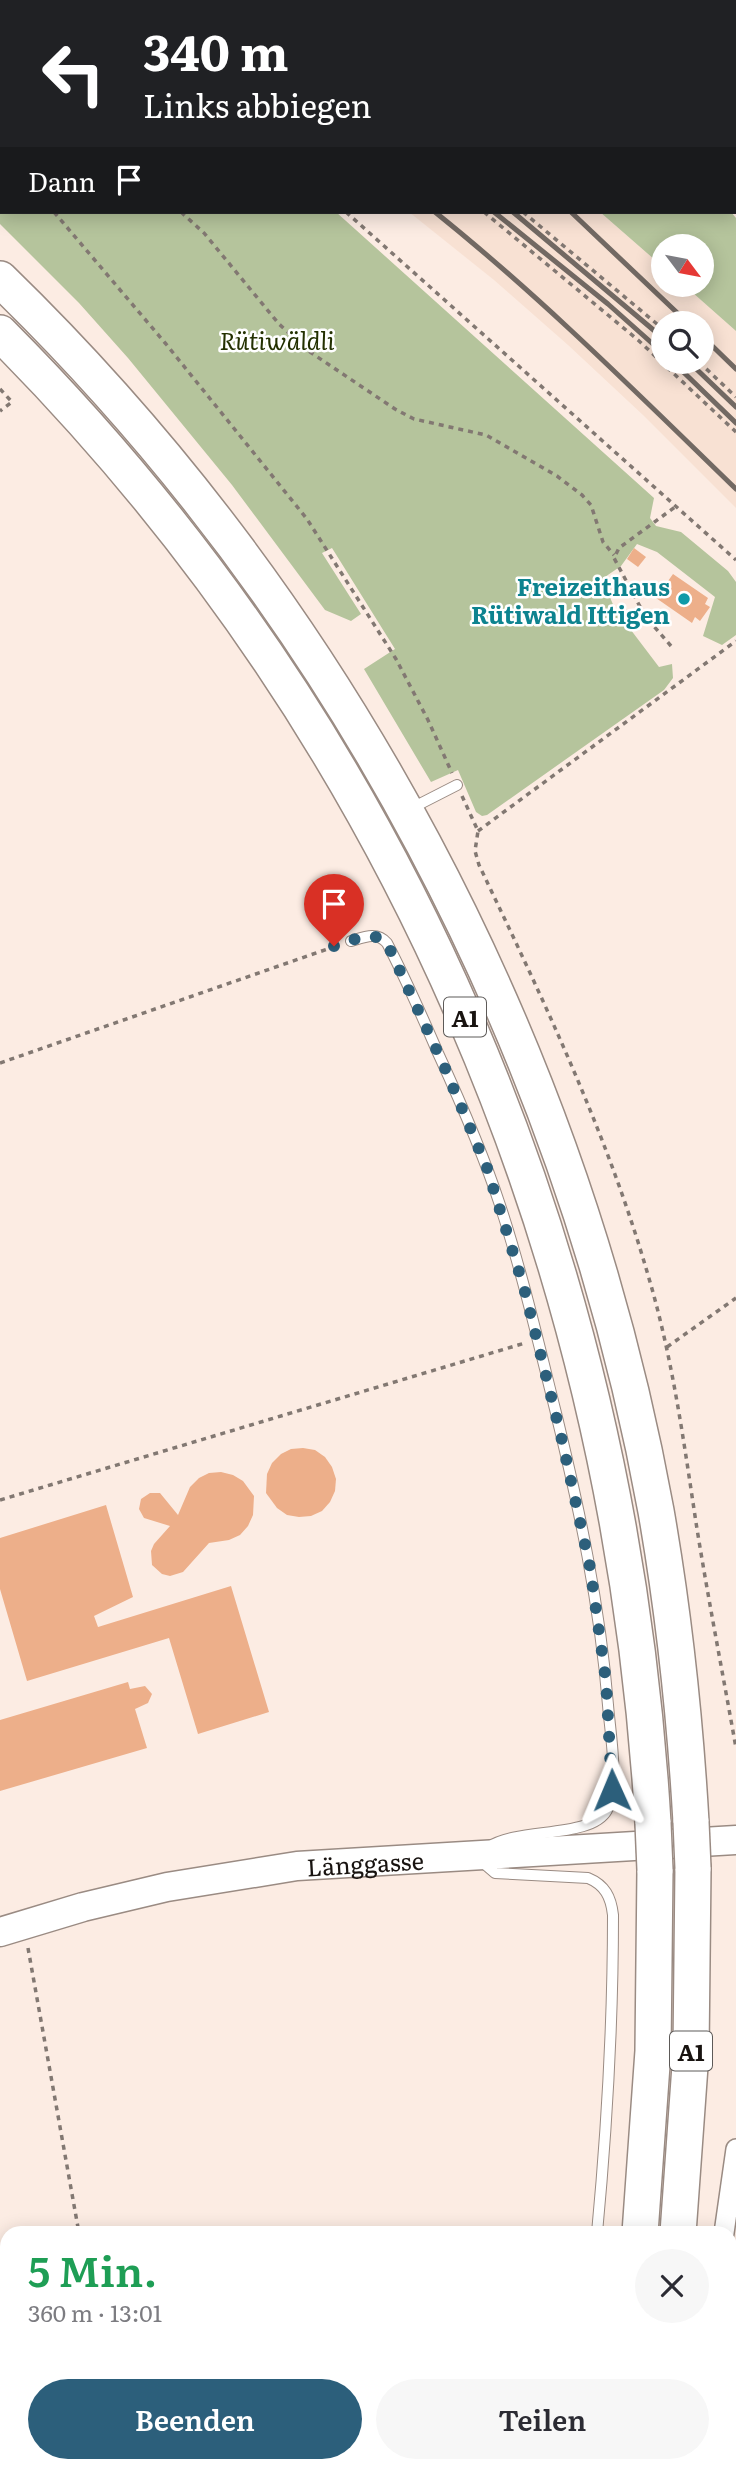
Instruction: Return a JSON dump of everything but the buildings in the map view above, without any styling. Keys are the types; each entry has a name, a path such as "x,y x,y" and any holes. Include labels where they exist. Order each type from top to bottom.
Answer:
{"highway":[{"name":"A1","path":"0,279 113,398 209,511 322,670 406,811 467,929 522,1053 572,1187 610,1313 643,1446 662,1545 680,1675 693,1868 691,2052 679,2226"},
{"name":"A1","path":"0,333 121,463 208,573 270,661 334,761 426,932 468,1023 501,1104 537,1205 576,1331 617,1510 630,1588 649,1753 655,1870 653,2051 640,2226"}],"street":[{"name":"Länggasse","path":"11,1929 127,1896 297,1866 736,1840"},
{"path":"725,2226 736,2149"}],"lane":[{"path":"406,811 457,785"},
{"path":"351,941 372,935 387,943 487,1168 509,1232 537,1340 590,1567 606,1681 612,1790 606,1811 596,1821 576,1828 500,1840 476,1856 495,1873 588,1878 598,1882 610,1898 613,1916 612,2040 598,2226"}],"path":[{"path":"56,214 166,344 307,519 396,659 428,720 478,831 736,642"},
{"path":"183,214 204,233 279,324 310,352 404,414 424,423 486,435 578,491 591,505 603,542 614,555 618,569 645,616 671,646"},
{"path":"348,214 736,561"},
{"path":"486,214 638,340 736,432"},
{"path":"525,214 651,319"},
{"path":"712,374 736,397"},
{"path":"0,389 12,402 0,411"},
{"path":"614,555 623,545 675,507"},
{"path":"0,1063 351,941"},
{"path":"667,1347 736,1297"},
{"path":"0,1500 537,1340"},
{"path":"11,1929 77,2226"}],"shaded area":[{"path":"412,214 602,214 651,257 651,298 699,298 713,311 651,311 651,374 714,374 714,312 736,331 736,508 643,415 494,280"}],"green space":[{"name":"Rütiwäldli","path":"0,214 338,214 654,498 650,518 656,526 681,532 728,571 736,582 736,635 722,645 703,636 715,597 657,552 637,544 621,566 602,579 615,609 659,667 672,664 673,678 664,690 482,816 476,812 458,770 431,782 364,669 395,649 332,548 322,553 361,614 351,621 325,610 232,485 128,358 79,303 0,224"},
{"path":"602,214 733,214 736,218 736,331 699,298 714,298 714,234 651,234 651,257"}],"railway":[{"path":"437,214 551,312 736,489"},
{"path":"496,214 651,342"},
{"path":"515,214 651,328"},
{"path":"573,214 675,311"},
{"path":"714,348 736,369"},
{"path":"685,374 736,423"},
{"path":"702,374 736,407"}],"place":[{"name":"Freizeithaus Rütiwald Ittigen","path":"684,599"}],"route":[{"path":"334,946 372,935 387,943 466,1116 500,1204 524,1288 584,1538 603,1657 610,1724 612,1790"}]}
